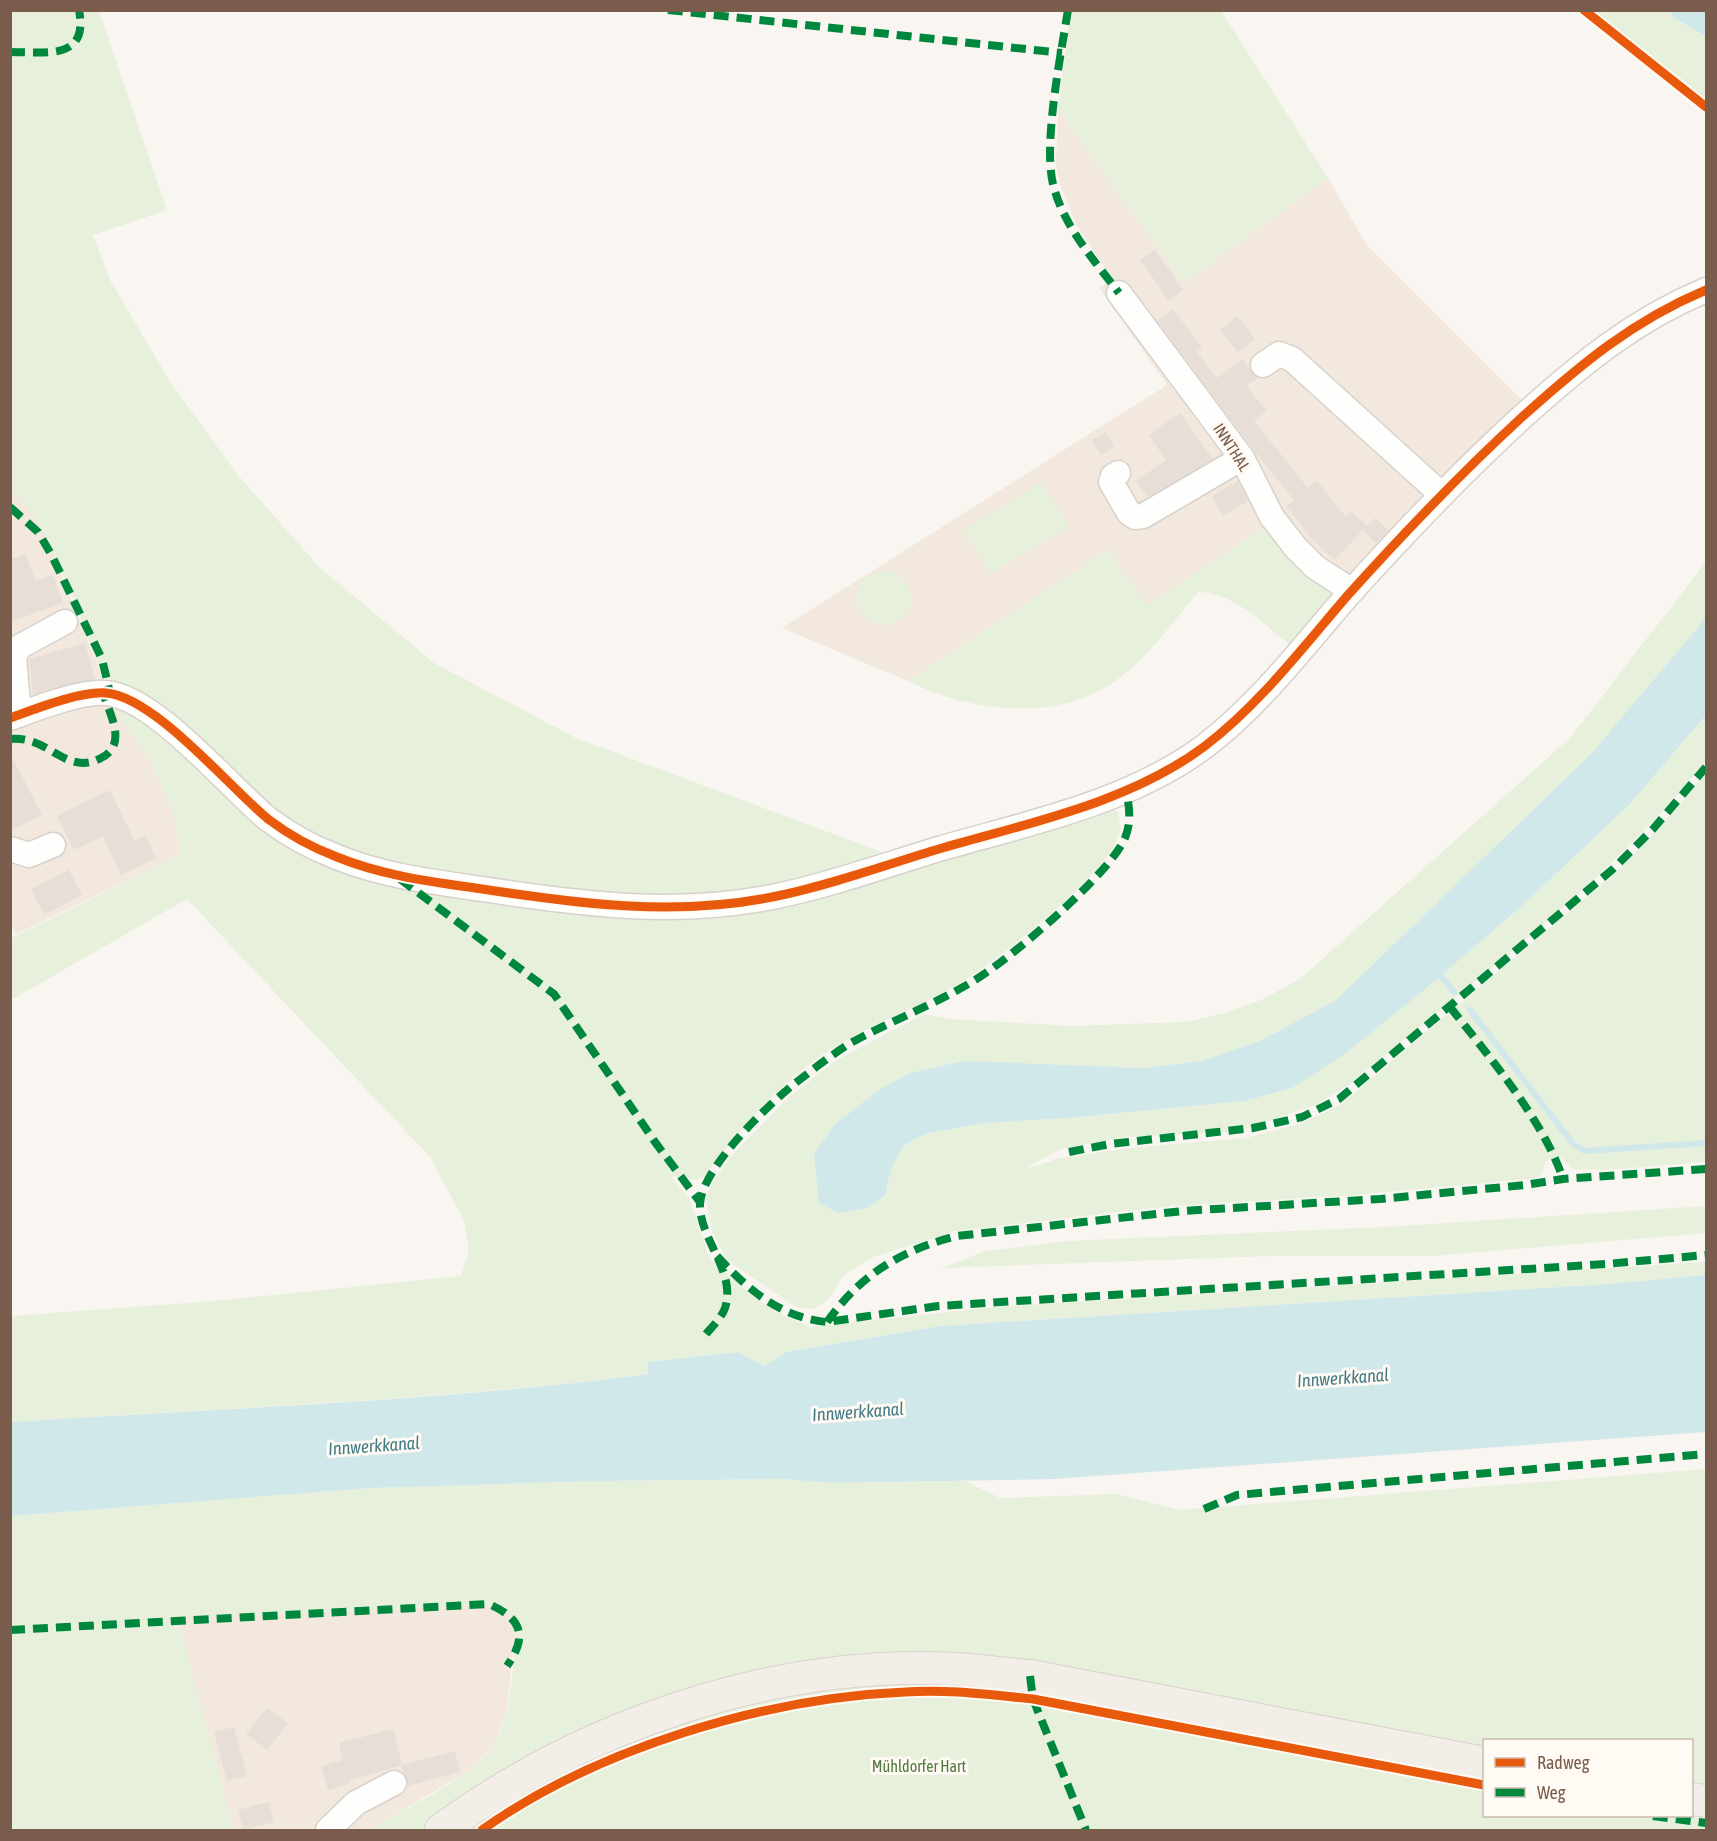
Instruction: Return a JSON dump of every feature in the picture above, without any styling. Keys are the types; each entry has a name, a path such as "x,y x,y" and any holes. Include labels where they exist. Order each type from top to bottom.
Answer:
{"main road":[{"path":"441,1830 515,1782 562,1757 655,1717 721,1696 784,1682 837,1674 897,1670 956,1669 1030,1677 1483,1763"}],"street":[{"path":"65,622 20,647 14,657 15,717 89,694 103,693 125,698 150,713 178,736 286,832 336,857 372,869 442,883 609,906 708,906 796,892 1064,812 1151,779 1205,746 1288,665 1352,591 1442,495 1537,404 1612,340 1673,303 1707,290"},
{"name":"INNTHAL","path":"1119,293 1242,458 1272,517 1296,548 1315,567 1352,591"},
{"path":"1263,365 1279,354 1292,359 1442,495"},
{"path":"1118,473 1113,476 1111,482 1129,513 1135,517 1143,516 1242,458"},
{"path":"10,849 29,855 53,845"},
{"path":"328,1830 356,1803 394,1784"}],"shaded area":[{"path":"1058,109 1183,283 1328,178 1366,244 1524,402 1336,592 1271,523 1147,606 1108,550 908,681 782,628 1167,385 1099,288 1112,279 1076,224 1061,188 1056,165"},
{"path":"11,489 26,503 43,527 114,708 149,759 172,808 181,855 16,934 11,926"},
{"path":"488,1605 517,1616 506,1716 493,1747 469,1771 371,1830 234,1830 177,1620 191,1617"}],"green space":[{"path":"11,11 99,11 167,210 93,235 111,282 171,383 237,474 319,567 434,663 576,738 887,854 825,874 764,888 697,897 625,897 520,886 367,860 289,824 158,707 117,682 102,677 53,551 27,507 11,489"},
{"path":"1071,11 1221,11 1328,178 1183,283 1058,109"},
{"path":"1591,11 1669,11 1676,19 1706,36 1706,100"},
{"path":"1042,482 1069,527 990,574 963,530"},
{"path":"1272,523 1336,592 1292,647 1237,604 1212,594 1198,592 1160,638 1129,670 1094,693 1068,703 1041,708 986,706 933,692 908,681 1108,550 1147,605"},
{"path":"1706,562 1706,618 1674,659 1591,754 1336,1000 1262,1040 1202,1061 1142,1068 1039,1064 880,1089 834,1125 814,1154 885,1195 891,1169 903,1146 925,1134 983,1123 1068,1118 1244,1101 1292,1088 1423,991 1524,904 1630,804 1706,715 1706,761 1626,849 1582,891 1489,971 1348,1085 1315,1105 1236,1132 1125,1137 1060,1149 1023,1170 1060,1158 1139,1147 1246,1138 1300,1124 1340,1105 1615,873 1665,822 1706,771 1706,1162 1604,1170 1573,1169 1560,1157 1546,1161 1541,1176 1530,1179 1355,1195 1170,1206 955,1231 873,1257 843,1276 830,1298 815,1309 796,1307 728,1261 712,1232 706,1199 712,1183 731,1156 789,1097 835,1061 924,1014 950,1019 1070,1026 1185,1022 1226,1013 1263,999 1300,979 1570,738"},
{"path":"884,571 894,573 903,579 909,588 911,598 909,608 903,617 894,623 884,625 874,623 865,617 859,608 857,598 859,588 865,579 874,573"},
{"path":"114,708 131,711 315,854 681,915 1113,807 1120,819 1120,831 1108,856 1093,874 1029,933 987,965 951,988 869,1028 811,1063 782,1087 754,1116 705,1176 697,1180 671,1176 690,1200 709,1258 752,1296 776,1312 810,1327 996,1307 1706,1262 1706,1275 1608,1284 940,1326 786,1352 765,1366 736,1352 649,1362 648,1374 489,1391 11,1422 11,1316 215,1301 461,1276 469,1251 464,1220 430,1157 187,899 11,1000 11,938 181,855 172,808 149,759"},
{"path":"1706,1206 1706,1233 1431,1256 1270,1256 942,1268 985,1251 1068,1241 1386,1227"},
{"name":"Mühldorfer Hart","path":"1706,1469 1706,1830 371,1830 472,1768 493,1746 500,1733 509,1701 517,1617 488,1605 191,1617 178,1620 234,1830 11,1830 11,1516 371,1488 597,1481 782,1479 831,1483 965,1481 1000,1498 1116,1494 1179,1510"}],"water":[{"path":"1669,11 1706,11 1706,36 1676,19"},
{"path":"1706,618 1706,715 1630,804 1524,904 1423,991 1342,1056 1292,1088 1244,1101 1068,1118 983,1123 925,1134 903,1146 891,1169 885,1195 868,1208 838,1213 819,1203 814,1154 834,1125 880,1089 911,1073 964,1061 1142,1068 1202,1061 1262,1040 1336,1000 1591,754"},
{"name":"Innwerkkanal","path":"1706,1275 1706,1432 1054,1479 831,1483 782,1479 597,1481 371,1488 11,1516 11,1422 410,1398 569,1384 648,1374 648,1362 737,1352 765,1366 786,1352 940,1326 1608,1284"}],"building":[{"path":"1155,250 1183,290 1169,301 1140,260"},
{"path":"1173,309 1202,347 1196,351 1217,378 1242,359 1257,379 1246,386 1267,411 1254,421 1308,488 1317,481 1346,517 1351,511 1367,526 1375,518 1388,530 1376,543 1363,530 1334,560 1312,539 1286,506 1294,500 1157,321"},
{"path":"1237,316 1255,339 1238,352 1220,330"},
{"path":"1180,413 1213,459 1148,497 1136,481 1166,460 1149,435"},
{"path":"1106,432 1114,447 1101,455 1092,440"},
{"path":"1238,481 1248,501 1223,516 1212,496"},
{"path":"25,554 36,581 53,575 63,603 10,622 10,559"},
{"path":"85,643 95,679 33,695 29,659"},
{"path":"10,753 42,815 10,831"},
{"path":"110,790 134,840 145,835 156,858 121,875 103,836 74,850 57,816"},
{"path":"69,870 82,895 44,915 31,889"},
{"path":"267,1708 288,1723 267,1750 246,1734"},
{"path":"234,1727 247,1776 227,1781 214,1732"},
{"path":"393,1729 402,1765 349,1780 350,1784 328,1790 321,1766 343,1760 339,1743"},
{"path":"455,1751 460,1772 408,1786 402,1765"},
{"path":"269,1802 274,1822 243,1830 238,1810"}],"waterway":[{"path":"1441,976 1454,992"},
{"path":"1470,1010 1574,1145 1585,1151 1706,1143"}],"marked path":[{"path":"10,52 50,52 71,46 77,38 80,26 79,10"},
{"path":"668,10 1062,53"},
{"path":"1068,10 1050,146 1053,184 1072,228 1119,293"},
{"path":"10,507 38,532 51,554 102,659 110,693"},
{"path":"10,739 24,739 36,743 67,759 78,762 89,762 101,758 114,745 115,738 113,720 103,693"},
{"path":"1069,1152 1110,1144 1253,1128 1302,1117 1339,1099 1613,869 1653,829 1706,767"},
{"path":"706,1334 724,1311 727,1295 726,1281 705,1230 700,1204 704,1189 724,1156 768,1107 828,1059 849,1044 975,980 1058,915 1116,854 1125,838 1129,820 1126,789"},
{"path":"400,879 554,994 655,1142 700,1202"},
{"path":"1450,1007 1514,1089 1543,1134 1563,1179"},
{"path":"827,1322 853,1291 883,1267 918,1249 957,1236 1183,1211 1380,1199 1525,1185 1563,1179 1706,1169"},
{"path":"717,1256 740,1280 766,1300 795,1315 827,1322 938,1306 1606,1264 1706,1255"},
{"path":"1204,1509 1237,1495 1706,1454"},
{"path":"10,1630 489,1604 509,1616 518,1629 518,1646 507,1666"},
{"path":"1030,1676 1033,1699 1086,1830"},
{"path":"1661,1817 1706,1823"}],"cycle path":[{"path":"1584,10 1706,107"},
{"path":"10,718 58,701 95,693 106,693 125,698 169,726 252,805 284,830 301,841 354,864 390,874 556,899 666,907 740,902 777,896 838,881 1111,797 1175,766 1205,746 1263,693 1411,527 1521,418 1586,362 1631,330 1679,302 1706,290"},
{"path":"482,1830 527,1801 577,1775 629,1752 684,1732 796,1705 851,1696 921,1691 1033,1699 1483,1785"}]}
